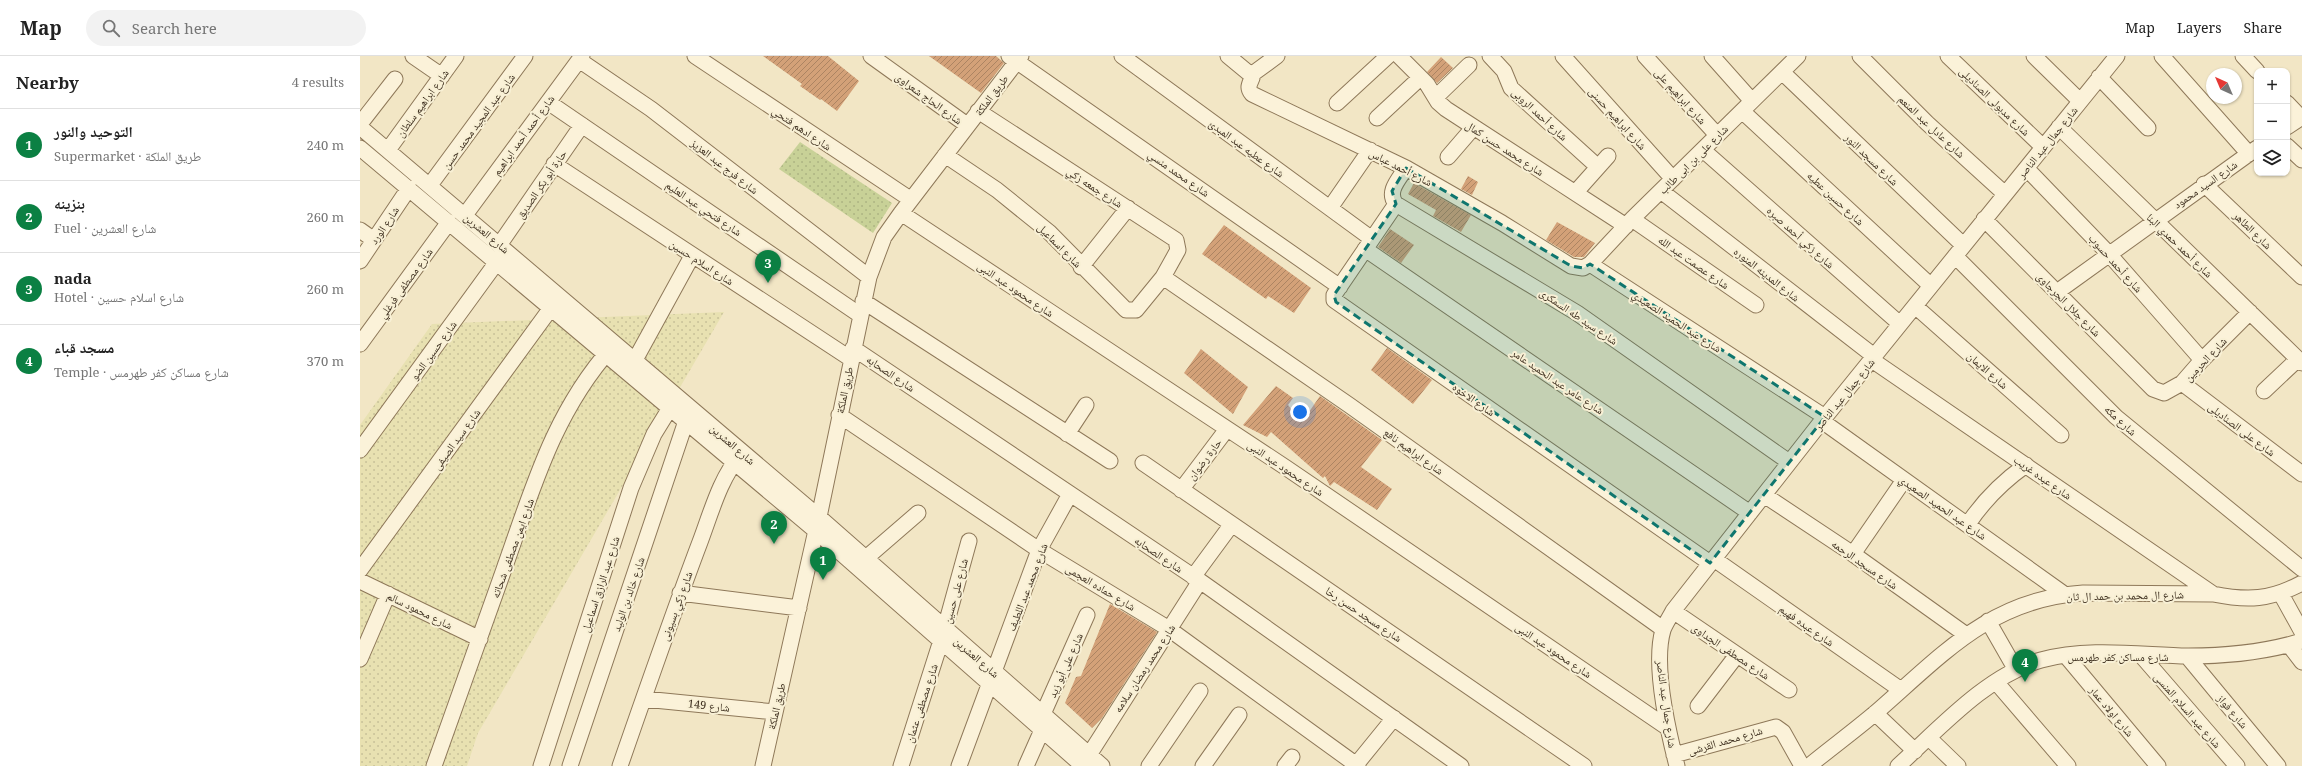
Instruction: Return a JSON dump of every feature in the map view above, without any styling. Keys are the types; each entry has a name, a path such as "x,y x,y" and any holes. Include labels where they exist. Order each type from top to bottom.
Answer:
{"street":[{"path":"413,56 442,76"},
{"name":"شارع ابراهيم سلطان","path":"388,150 456,56"},
{"name":"شارع عبد المجيد محمد حسن","path":"430,185 525,56"},
{"name":"شارع ادهم فتحي","path":"695,56 910,200"},
{"name":"شارع الحاج شعراوى","path":"871,56 967,125"},
{"name":"شارع عطيه عبد المبدئ","path":"1122,56 1330,208 1369,244"},
{"path":"1228,56 1251,75 1277,56"},
{"path":"1336,103 1388,56"},
{"name":"شارع محمد حسن كمال","path":"1398,56 1420,78 1441,105 1473,128 1575,193 1629,222"},
{"name":"شارع أحمد الروبى","path":"1490,56 1504,71 1511,88 1598,167"},
{"name":"شارع ابراهيم حسنى","path":"1563,56 1673,179"},
{"name":"شارع ابراهيم على","path":"1645,56 1717,135"},
{"name":"شارع حسين عطيه","path":"1712,56 1747,106 1931,286"},
{"name":"شارع عادل عبد المنعم","path":"1860,56 1927,123 2005,194"},
{"name":"شارع مدبولى الصناديلى","path":"1948,56 2043,147"},
{"path":"2034,56 2080,101"},
{"name":"شارع جمال عبد الناصر","path":"1675,761 1668,728 1660,667 1660,648 1663,629 1673,611 1823,419 2117,56"},
{"path":"2162,56 2253,151"},
{"path":"2243,56 2254,68"},
{"name":"شارع أحمد أحمد ابراهيم","path":"465,215 580,58"},
{"name":"شارع فرج عبد العزيز","path":"580,58 651,109 869,277"},
{"name":"طريق الملكة","path":"763,766 818,524 839,415 869,277 884,237 1016,58"},
{"name":"شارع محمد منسي","path":"1016,58 1340,287"},
{"name":"شارع على بن ابى طالب","path":"1590,264 1629,222 1747,106 1789,61"},
{"name":"شارع مسجد النور","path":"1789,61 1959,251"},
{"path":"1436,97 1469,65"},
{"name":"شارع أحمد عباس","path":"1251,75 1252,78 1248,86 1252,94 1406,168 1502,223 1571,266 1583,268 1590,264"},
{"path":"2099,77 2148,128"},
{"path":"1377,118 1420,78"},
{"path":"360,125 395,79"},
{"name":"شارع فتحي عبد العليم","path":"548,102 862,308 1110,461"},
{"path":"2288,104 2301,117 2290,125"},
{"name":"شارع جمعه زكي","path":"978,111 1128,208 1178,243 1178,250 1163,277"},
{"name":"شارع العشرين","path":"360,125 503,247 611,349 670,408 686,421 739,457"},
{"name":"حارة أبو بكر الصديق","path":"503,247 554,164 582,125"},
{"name":"شارع أحمد حمدي البنا","path":"2059,127 2154,221 2300,361"},
{"path":"1448,157 1473,128"},
{"name":"شارع العشرين","path":"360,148 551,308 611,349 635,360 739,457 818,524 992,678 1042,730 1086,760 1102,766"},
{"path":"2290,149 2302,160"},
{"path":"1330,208 1370,150"},
{"name":"شارع زكي أحمد صبره","path":"1703,150 1900,324"},
{"name":"شارع السيد محمود","path":"2057,292 2204,184 2253,151"},
{"name":"شارع اسماعيل","path":"945,155 992,186 1049,232 1126,310 1131,312 1136,310 1163,277"},
{"path":"1575,193 1608,156"},
{"name":"شارع اسلام حسين","path":"554,164 692,256 852,353"},
{"path":"1396,204 1392,199 1392,191 1406,168"},
{"name":"شارع أحمد حسوب","path":"2027,169 2109,254 2202,360"},
{"name":"شارع الطاهر","path":"2204,184 2302,277"},
{"name":"شارع الورد","path":"360,261 409,188"},
{"name":"شارع المدينه المنوره","path":"1661,191 1873,358"},
{"name":"شارع الاخوه","path":"1396,204 1333,297 1336,302 1712,561"},
{"name":"شارع سيد طه السمكرى","path":"1396,204 1577,313 1789,462"},
{"path":"1081,266 1128,208"},
{"name":"شارع محمود عبد النبى","path":"901,212 1227,429 1668,728"},
{"name":"شارع جلال الجرجاوى","path":"1984,219 2154,389"},
{"name":"شارع مصطفى فرغلي","path":"360,344 449,222"},
{"name":"شارع عصمت عبد الله","path":"1629,222 1756,305"},
{"path":"360,230 374,240"},
{"name":"شارع عامر عبد الحميد عامر","path":"1369,244 1750,513"},
{"name":"شارع حسين الضو","path":"360,450 497,262 503,247"},
{"name":"شارع مكه","path":"1959,251 2116,417 2302,569"},
{"path":"635,360 692,256"},
{"name":"شارع عبد الحميد الصعيدي","path":"1590,264 1823,419 1904,480 1968,524 2064,594"},
{"name":"شارع ابراهيم نافع","path":"1163,277 1356,410 1663,629"},
{"name":"شارع الايمان","path":"1915,306 2061,435"},
{"name":"شارع سيد الصيفى","path":"360,570 551,308"},
{"name":"شارع الحرمين","path":"2154,389 2164,393 2182,383 2202,360 2250,312"},
{"name":"شارع ايمن مصطفى شحاته","path":"434,766 538,475 557,428 579,390 611,349"},
{"name":"شارع الصحابه","path":"852,353 1070,494 1196,579 1461,766"},
{"name":"شارع عبده غريب","path":"1873,358 2213,594"},
{"path":"2264,391 2300,361"},
{"name":"شارع على الصناديلى","path":"2182,383 2302,474"},
{"path":"1067,434 1086,405"},
{"name":"شارع عبد الرازق اسماعيل","path":"541,766 631,488 651,441 670,408"},
{"name":"شارع حماده العجمى","path":"839,415 1040,550 1169,629 1357,765"},
{"name":"شارع خالد بن الوليد","path":"570,766 686,421"},
{"name":"حارة رضوان","path":"1181,490 1227,429"},
{"name":"شارع زكي بسيونى","path":"620,766 680,593 723,483 739,457"},
{"name":"شارع مسجد حسن رخا","path":"1142,463 1584,766"},
{"path":"1968,524 1983,501 2003,481 2026,465"},
{"path":"1853,554 1904,480"},
{"name":"شارع محمد عبد اللطيف","path":"959,766 1040,550 1070,494"},
{"name":"شارع مسجد الرحمه","path":"1764,495 1853,554 1965,634"},
{"path":"866,558 918,513"},
{"name":"شارع العشرين","path":"818,524 866,558 943,634"},
{"name":"شارع محمد رمضان سلامه","path":"1086,760 1169,629 1196,579 1232,524"},
{"name":"شارع على حسين","path":"943,634 969,541"},
{"name":"شارع عبده فهيم","path":"1712,561 1901,690"},
{"name":"شارع محمود سالم","path":"360,581 480,639"},
{"name":"شارع ال محمد بن حمد ال ثان","path":"1808,766 1875,713 1965,634 1988,621 2032,603 2064,594 2213,594 2234,598 2260,598 2281,594 2302,583"},
{"path":"680,593 798,608"},
{"path":"360,659 388,594"},
{"path":"2281,594 2302,632"},
{"name":"شارع مصطفى الجداوى","path":"1673,611 1789,690"},
{"name":"شارع على أبو زيد","path":"1043,714 1087,615"},
{"path":"1988,621 2016,670"},
{"name":"شارع مصطفى عثمان","path":"901,766 943,634"},
{"path":"2296,643 2302,662"},
{"name":"شارع مساكن كفر طهرمس","path":"1898,766 1996,682 2016,670 2040,660 2066,656 2140,654 2187,656 2238,654 2296,643"},
{"name":"شارع عبد السلام المنسى","path":"2140,654 2237,766"},
{"path":"1698,706 1737,655"},
{"name":"شارع اولاد عمار","path":"2066,656 2158,766"},
{"name":"شارع فواز","path":"2187,656 2278,766"},
{"name":"شارع العشرين","path":"992,678 1043,714 1086,760"},
{"path":"1996,682 2068,766"},
{"path":"1149,766 1200,691"},
{"name":"شارع 149","path":"644,699 775,712"},
{"path":"1875,713 1915,751"},
{"path":"1203,766 1239,714"},
{"path":"1357,765 1394,718"},
{"name":"شارع محمد القرشى","path":"1675,761 1776,727 1783,732 1802,766"},
{"path":"1026,766 1042,730"},
{"path":"1929,738 1958,766"}],"highlighted area":[{"path":"1406,168 1571,266 1583,268 1590,264 1825,417 1710,563 1336,302 1334,295 1396,204 1392,191"}],"shaded area":[{"path":"724,312 478,733 467,766 360,766 360,425 432,324"}],"green space":[{"path":"800,142 892,203 873,233 779,169"}],"building":[{"path":"763,56 828,56 859,81 837,111 800,86 802,84"},
{"path":"929,56 996,56 1004,63 981,93"},
{"path":"1441,57 1453,68 1437,83 1427,72"},
{"path":"1468,176 1478,182 1472,195 1461,189"},
{"path":"1414,183 1471,215 1461,232 1433,216 1436,210 1408,194"},
{"path":"1557,222 1595,243 1584,257 1574,257 1546,240"},
{"path":"1224,225 1311,288 1294,313 1268,296 1266,299 1202,254"},
{"path":"1390,229 1414,245 1401,263 1378,247"},
{"path":"1387,348 1432,380 1413,404 1371,370"},
{"path":"1201,349 1248,387 1233,414 1184,373"},
{"path":"1276,386 1293,398 1288,405 1302,422 1320,396 1382,440 1361,467 1392,489 1377,510 1334,482 1330,486 1325,476 1323,478 1271,432 1267,437 1243,425"},
{"path":"1110,604 1157,632 1102,718 1092,728 1065,703 1076,677 1081,676"}],"place":[{"name":"nada","path":"768,283"},
{"name":"بنزينه","path":"774,544"},
{"name":"التوحيد والنور","path":"823,580"},
{"name":"مسجد قباء","path":"2025,682"}]}
